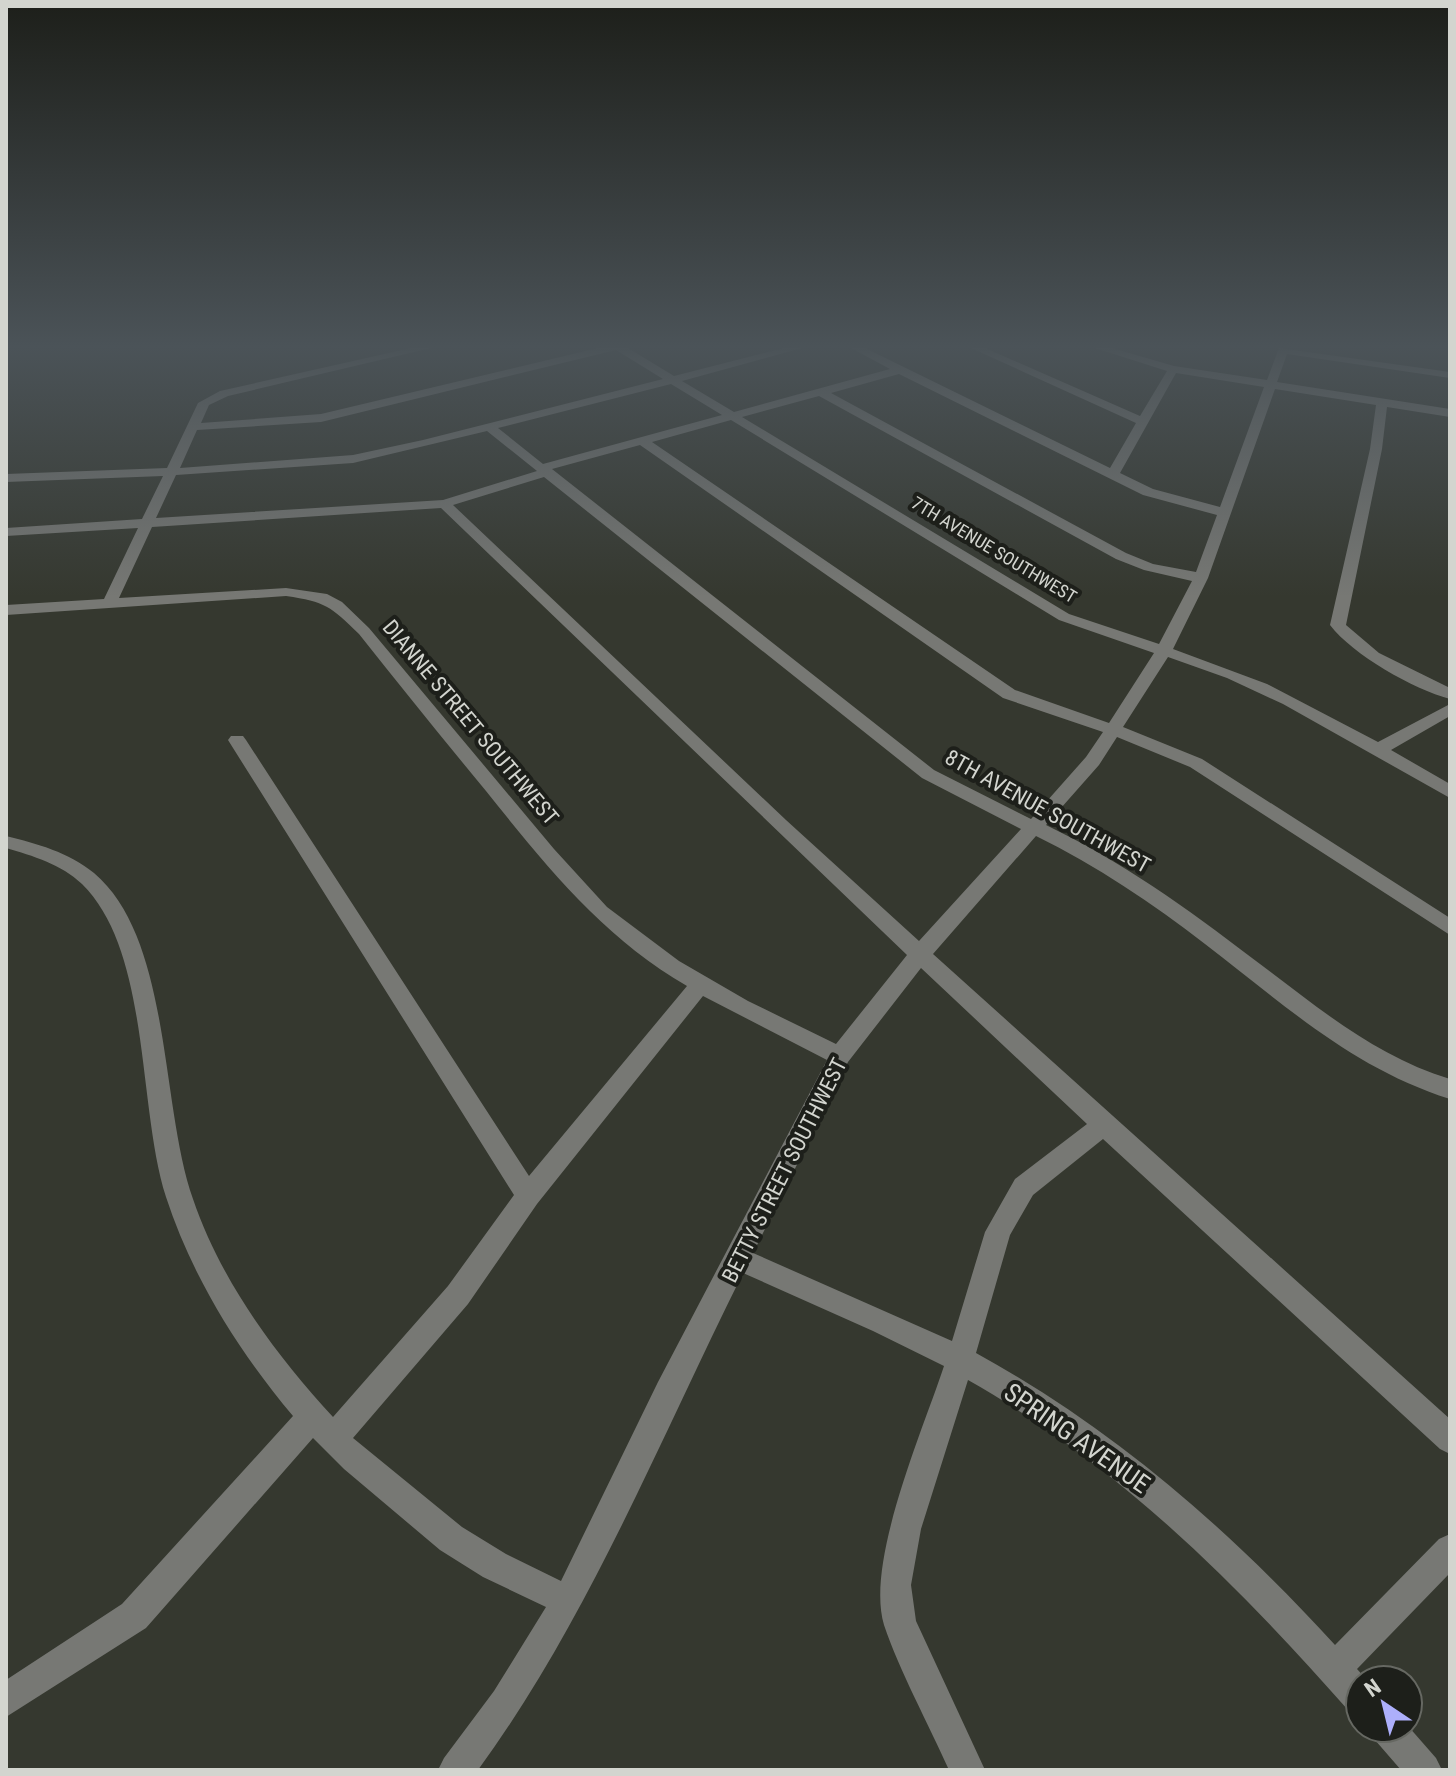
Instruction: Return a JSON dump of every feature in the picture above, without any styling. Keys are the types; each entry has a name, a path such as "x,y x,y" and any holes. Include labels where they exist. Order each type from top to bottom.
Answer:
{"street":[{"path":"109,604 189,431"},
{"path":"6,478 171,472 353,459 473,431"},
{"name":"8TH AVENUE SOUTHWEST","path":"494,431 928,774 962,795 1110,867 1357,1049 1416,1080 1450,1089"},
{"path":"6,532 444,504 544,470 679,431"},
{"name":"7TH AVENUE SOUTHWEST","path":"756,431 1048,608 1083,625 1216,668 1271,691 1450,792"},
{"path":"892,431 1121,556 1149,567 1201,578"},
{"path":"1022,431 1112,476 1165,498 1226,513"},
{"path":"1112,476 1138,431"},
{"name":"BETTY STREET SOUTHWEST","path":"456,1770 506,1703 568,1601 668,1392 840,1056 921,953 1034,830 1115,731 1163,652 1201,578 1256,431"},
{"path":"1378,431 1338,625 1345,636 1359,647 1450,694"},
{"path":"643,441 1009,694 1160,746 1196,763 1450,928"},
{"path":"444,504 614,663 779,824 1450,1439"},
{"name":"DIANNE STREET SOUTHWEST","path":"6,610 286,592 322,597 337,605 364,631 547,854 600,912 633,940 700,985 840,1056"},
{"path":"1377,750 1450,709"},
{"path":"237,740 528,1196"},
{"path":"10,847 63,863 93,883 123,924 151,1032 170,1168 185,1217 208,1266 237,1315 291,1391 323,1428 442,1533 474,1554 568,1601"},
{"path":"6,1700 134,1616 458,1295 528,1196 700,985"},
{"path":"967,1770 900,1623 895,1585 905,1529 998,1232 1024,1187 1105,1124"},
{"name":"SPRING AVENUE","path":"738,1259 918,1337 1020,1394 1089,1441 1158,1495 1229,1557 1344,1680"},
{"path":"1334,1669 1450,1550"},
{"path":"1401,1744 1424,1770"}]}
